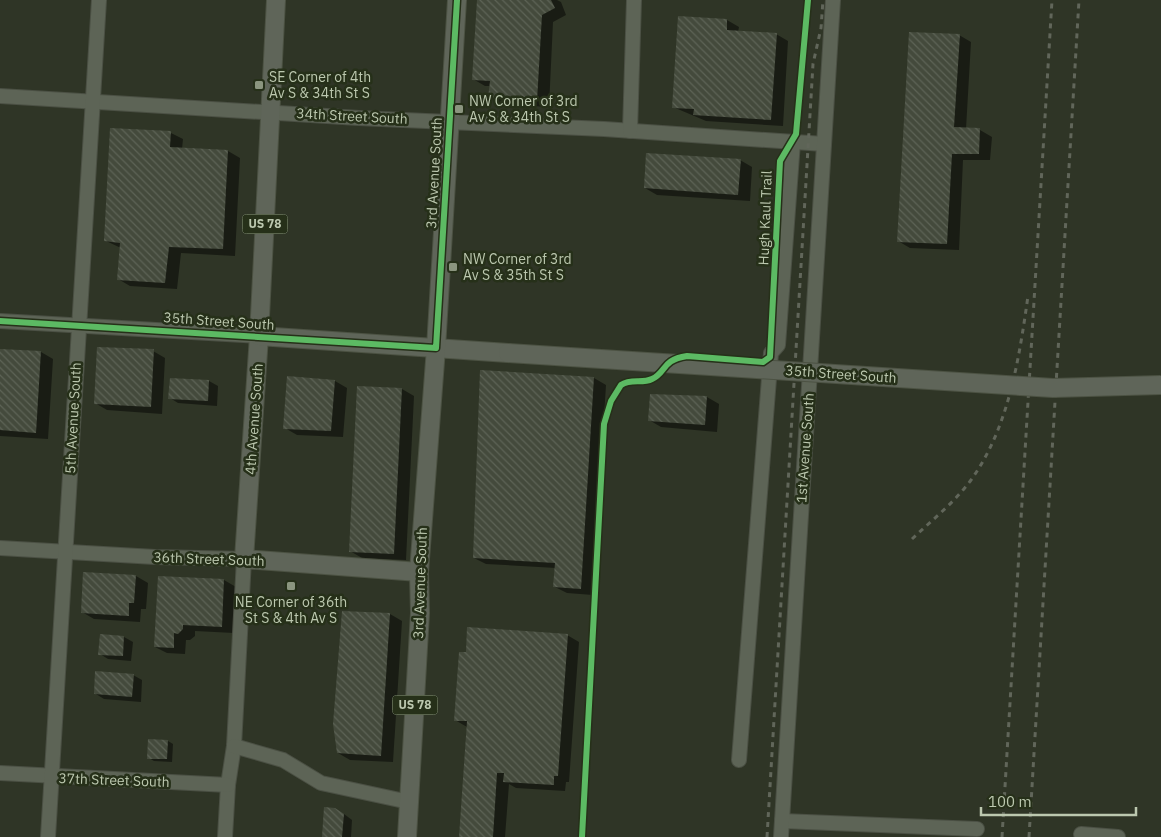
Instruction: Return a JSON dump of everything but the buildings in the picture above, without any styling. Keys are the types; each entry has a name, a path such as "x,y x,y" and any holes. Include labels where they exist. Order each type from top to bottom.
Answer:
{"main road":[{"name":"4th Avenue South","path":"244,560 259,336 276,0"},
{"name":"3rd Avenue South","path":"407,837 420,613 418,572 436,348 457,0"},
{"name":"35th Street South","path":"259,336 1053,388 1161,385"},
{"name":"36th Street South","path":"244,560 418,572"}],"street":[{"name":"5th Avenue South","path":"48,837 99,0"},
{"path":"630,131 634,0"},
{"name":"1st Avenue South","path":"781,837 833,0"},
{"name":"34th Street South","path":"0,96 270,111 359,118 630,131 824,144"},
{"path":"739,760 771,353 778,345 793,142"},
{"name":"35th Street South","path":"0,321 259,336"},
{"name":"36th Street South","path":"0,548 244,560"},
{"name":"4th Avenue South","path":"225,837 228,785 234,746 244,560"},
{"path":"234,746 283,760 321,783 409,802"},
{"name":"37th Street South","path":"0,773 52,778 228,785"},
{"path":"782,821 977,829"},
{"path":"1081,834 1118,837"}],"railway":[{"path":"767,837 813,64 821,28 823,0"},
{"path":"1002,837 1052,0"},
{"path":"1029,837 1079,0"},
{"path":"912,539 950,504 971,480 995,438 1016,368 1028,296"}],"cycle path":[{"path":"0,321 436,348 457,0"},
{"name":"Hugh Kaul Trail","path":"582,837 604,424 611,401 621,385 652,379 673,360 687,356 763,362 770,357 780,161 796,134 808,0"}],"place":[{"name":"SE Corner of 4th Av S & 34th St S","path":"259,85"},
{"name":"NW Corner of 3rd Av S & 34th St S","path":"459,109"},
{"name":"NW Corner of 3rd Av S & 35th St S","path":"453,267"},
{"name":"NE Corner of 36th St S & 4th Av S","path":"291,586"}]}
